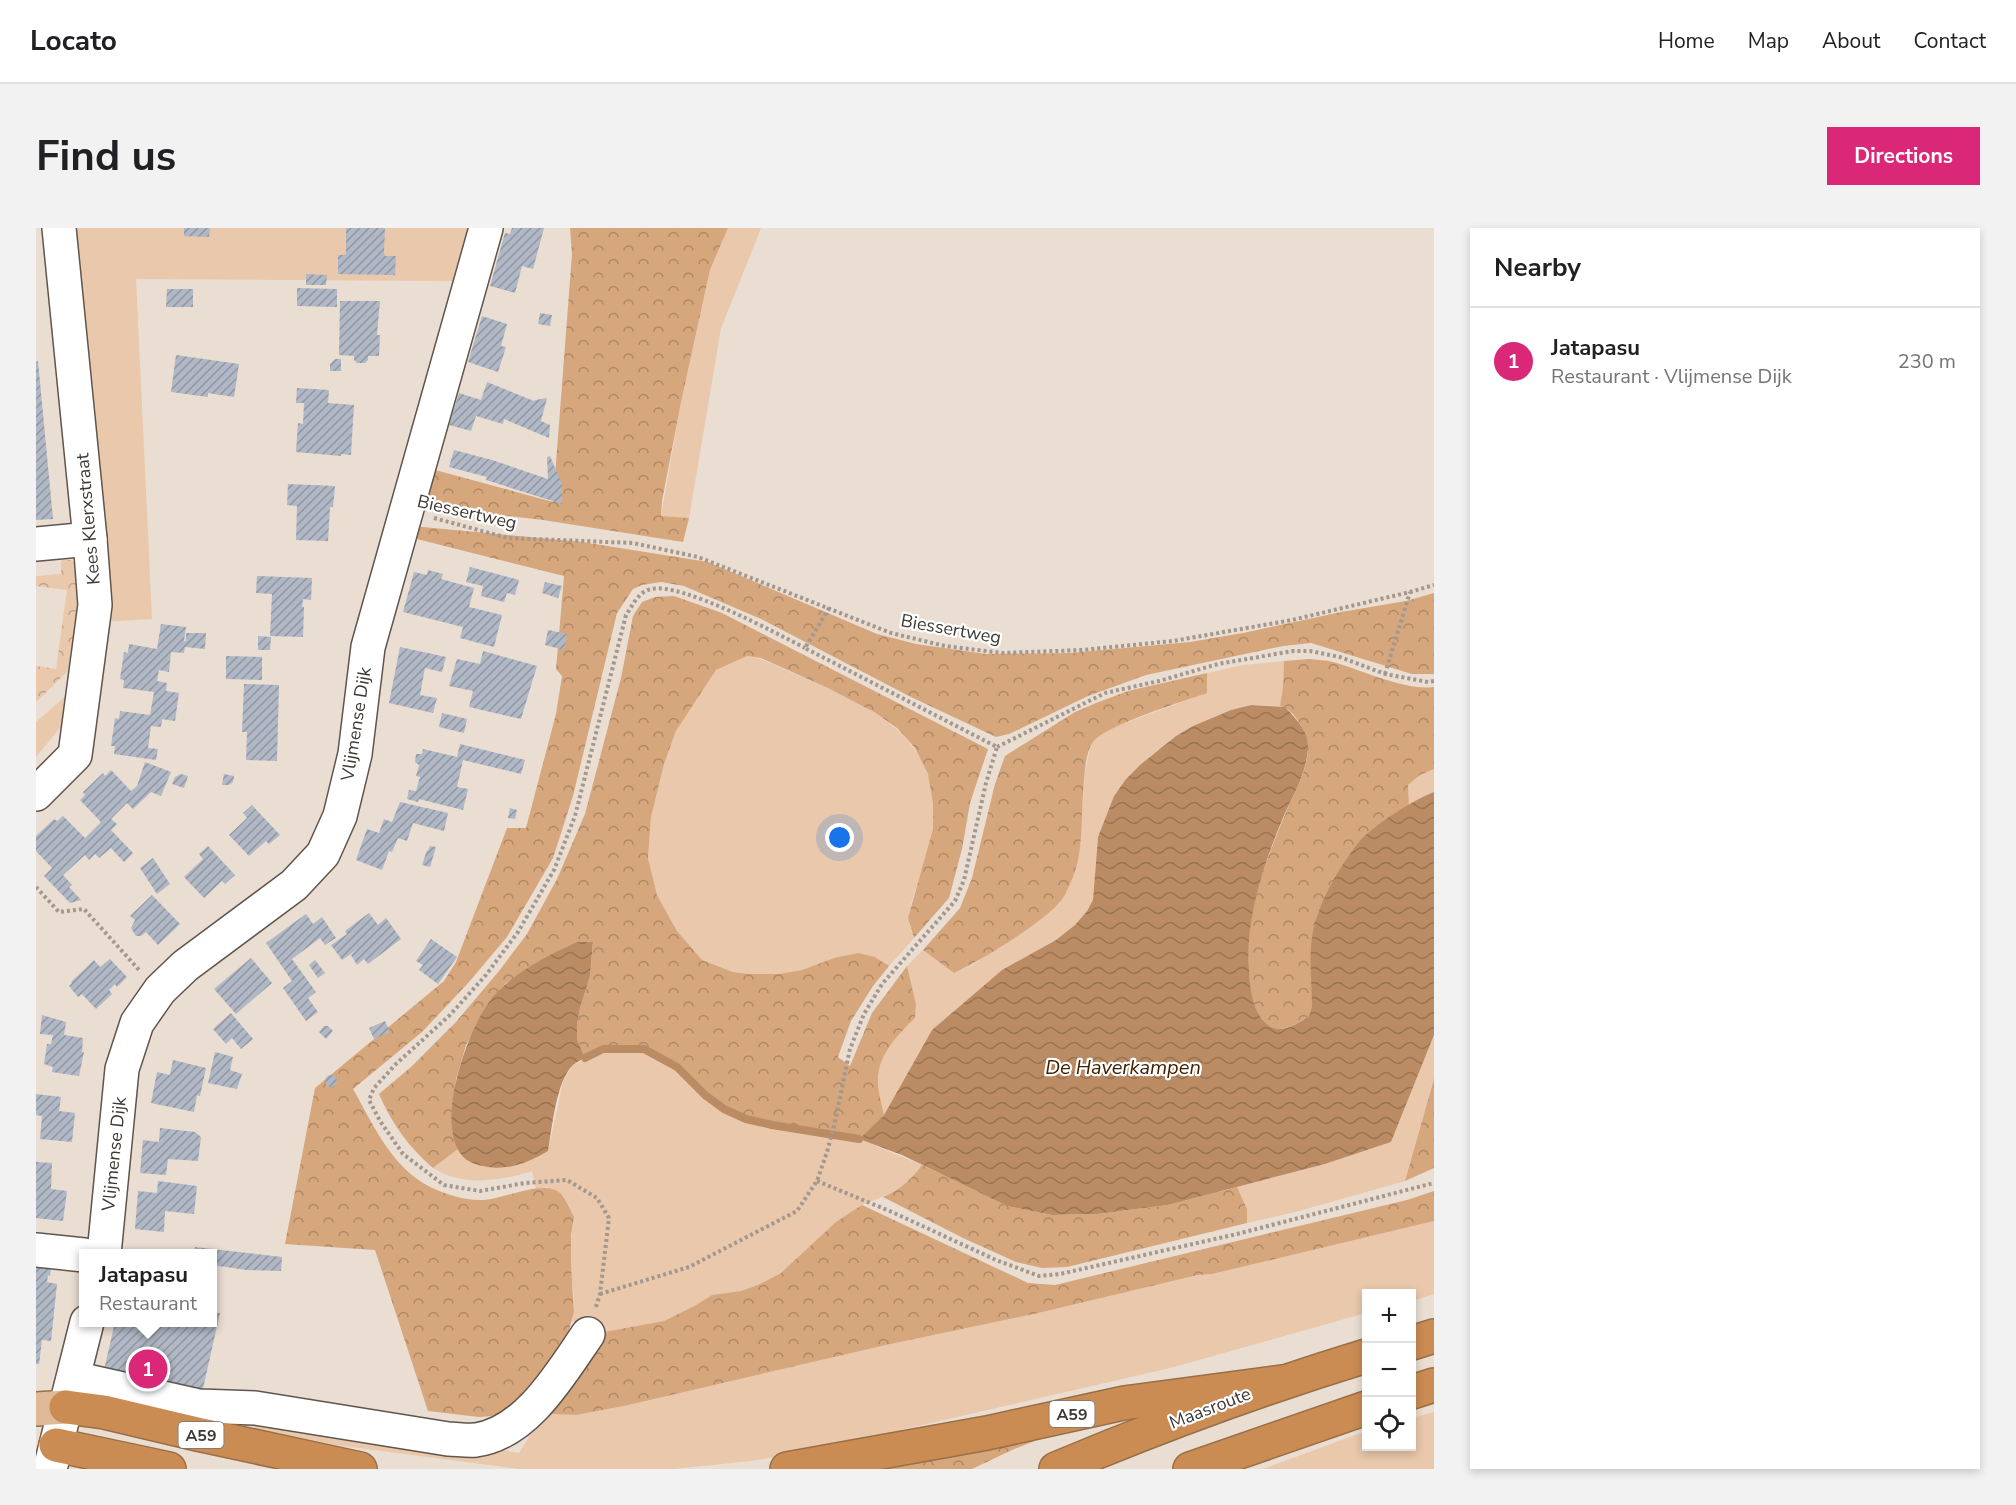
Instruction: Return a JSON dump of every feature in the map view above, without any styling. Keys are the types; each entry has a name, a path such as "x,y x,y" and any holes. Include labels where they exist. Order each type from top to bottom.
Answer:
{"highway":[{"path":"1416,1342 1434,1336"},
{"name":"Maasroute","path":"1056,1469 1229,1400 1362,1357"},
{"name":"A59","path":"787,1469 987,1433 1125,1403 1282,1382"},
{"path":"1416,1391 1434,1385"},
{"name":"A59","path":"59,1398 104,1412 196,1434 360,1469"},
{"path":"1190,1469 1362,1409"},
{"name":"A59","path":"47,1452 169,1469"}],"street":[{"name":"Kees Klerxstraat","path":"36,794 75,755 95,605 59,228"},
{"name":"Vlijmense Dijk","path":"104,1249 122,1069 137,1023 160,990 185,966 294,885 323,854 340,816 355,754 368,647 486,228"},
{"path":"36,544 90,539"},
{"path":"36,1250 79,1254"},
{"path":"47,1452 59,1398 86,1327"},
{"path":"59,1398 255,1408 448,1439 475,1440 500,1433 523,1418 555,1382 588,1334"}],"path":[{"name":"Biessertweg","path":"405,511 508,538 633,543 698,557 891,633 945,646 1002,652 1082,650 1173,641 1281,622 1434,585"},
{"path":"997,747 760,625 699,598 672,590 651,589 638,596 626,615 575,816 554,870 518,932 486,975 450,1015 374,1088 369,1100 380,1121 403,1154 444,1185 480,1191 525,1183 567,1180 597,1198 609,1218 600,1294 689,1267 797,1211 817,1181 834,1126 850,1049 864,1014 882,984 955,901 964,880 986,783 997,747 1105,693 1218,664 1293,651 1310,651 1340,657 1384,674 1428,682 1434,681"},
{"path":"1384,674 1410,592"},
{"path":"805,648 829,608"},
{"path":"36,887 59,912 84,909 160,990"},
{"path":"817,1181 892,1212 996,1260 1039,1276 1060,1274 1237,1234 1434,1183"}],"green space":[{"path":"71,228 471,228 453,281 136,279 152,619 101,622"},
{"path":"570,228 728,228 710,270 662,501 661,516 689,518 683,542 420,503 424,467 553,502 572,254"},
{"path":"728,228 761,228 721,328 689,518 661,516 681,402 710,270"},
{"path":"412,526 582,542 708,562 877,634 916,644 986,654 1070,653 1190,642 1406,601 1434,593 1434,674 1412,674 1311,643 1283,646 1146,675 1088,696 1009,734 996,737 911,697 761,619 684,586 661,582 633,589 617,613 573,796 553,858 507,937 469,982 422,1032 353,1089 391,1153 400,1164 423,1183 452,1196 476,1200 492,1199 534,1189 553,1189 562,1195 574,1217 571,1235 571,1265 574,1312 567,1337 545,1379 505,1415 479,1417 428,1411 375,1250 285,1244 315,1088 444,981 456,962 507,828 526,828 556,714 562,676 556,669 564,576 409,537"},
{"path":"61,560 71,560 75,563 78,601 68,671 36,702 36,666 56,669 67,590 36,586 36,576 61,574"},
{"path":"674,596 722,613 988,749 970,803 962,849 949,898 914,938 908,918 933,829 933,803 928,774 915,748 897,728 874,712 830,689 761,658 747,656 716,670 676,731 664,764 651,817 648,858 657,895 677,931 702,960 733,972 749,974 779,974 802,970 834,958 858,953 875,957 889,966 851,1021 838,1057 850,1066 872,1013 907,966 916,1004 915,1018 890,1046 881,1063 878,1086 884,1115 859,1139 772,1125 746,1119 724,1109 705,1095 677,1067 644,1049 603,1049 585,1058 577,1039 577,1025 590,976 593,943 576,942 506,983 494,996 466,1045 456,1079 452,1131 458,1149 433,1168 402,1134 379,1094 411,1067 456,1022 527,934 557,879 585,814 621,678 633,616 642,602 655,597"},
{"path":"747,656 768,662 828,688 876,714 897,730 914,749 927,771 933,797 933,828 929,850 909,916 914,938 889,966 875,957 834,958 802,970 779,974 733,972 702,960 677,931 657,895 648,858 651,817 664,764 676,731 716,670"},
{"path":"1309,659 1333,662 1410,686 1434,687 1434,769 1420,775 1408,785 1409,805 1379,825 1309,1016 1291,1026 1279,1029 1268,1025 1255,1007 1249,973 1249,934 1258,885 1307,758 1308,749 1303,730 1291,712 1280,706 1284,661"},
{"path":"1284,661 1280,706 1251,705 1231,710 1193,726 1176,736 1126,779 1114,796 1098,837 1093,900 1087,911 1075,925 1056,940 1002,970 932,1030 884,1115 878,1086 881,1063 890,1046 915,1018 916,1004 907,966 923,950 954,973 970,966 1020,934 1074,875 1079,852 1085,773 1091,744 1114,727 1206,693 1207,673 1243,665"},
{"path":"1207,673 1207,693 1129,721 1101,735 1093,742 1085,767 1081,837 1076,867 1064,896 1055,907 1013,939 954,973 923,950 960,908 972,878 995,784 1005,756 1075,712 1096,703 1128,691"},
{"path":"67,695 63,724 36,757 36,722"},
{"path":"1434,769 1434,792 1409,805 1408,785 1420,775"},
{"path":"1434,1035 1434,1077 1405,1181 1247,1223 1247,1209 1237,1187 1325,1164 1391,1142"},
{"path":"603,1049 644,1049 659,1056 677,1067 705,1095 724,1109 746,1119 859,1139 922,1165 899,1190 862,1205 781,1273 758,1285 741,1291 712,1295 664,1321 599,1333 572,1321 574,1302 571,1236 574,1217 547,1187 536,1189 532,1171 495,1179 469,1180 445,1174 433,1168 458,1149 460,1153 548,1151 563,1082 572,1066"},
{"path":"1434,1077 1434,1168 1405,1181 1433,1082"},
{"path":"922,1165 1007,1206 1052,1215 1097,1214 1168,1205 1237,1187 1247,1209 1247,1223 1067,1267 1042,1268 1016,1262 883,1197 905,1184"},
{"path":"1434,1191 1434,1221 1212,1274 1198,1275 1034,1314 886,1345 624,1406 576,1415 550,1414 578,1380 599,1333 664,1321 712,1295 741,1291 758,1285 781,1273 836,1222 862,1205 1028,1283 1055,1285 1407,1200"},
{"path":"1434,1221 1434,1294 1416,1300 1416,1289 1362,1289 1362,1314 1170,1368 805,1452 751,1461 674,1469 519,1469 336,1445 254,1428 258,1423 437,1440 519,1453 530,1435 550,1414 576,1415 624,1406 886,1345 1034,1314 1198,1275 1212,1274"},
{"path":"1434,1412 1434,1469 1263,1469 1362,1432 1362,1451 1416,1451 1416,1417"},
{"path":"1092,1418 1012,1450 972,1469 851,1469"}],"water":[{"name":"De Haverkampen","path":"1251,705 1285,707 1301,726 1308,743 1307,758 1302,774 1263,871 1250,931 1249,971 1252,996 1262,1019 1274,1028 1286,1028 1309,1016 1312,1007 1313,930 1319,910 1345,861 1364,836 1373,829 1404,807 1434,792 1434,1035 1391,1142 1325,1164 1168,1205 1097,1214 1052,1215 1007,1206 902,1155 859,1139 884,1115 932,1030 1002,970 1056,940 1075,925 1087,911 1093,900 1098,837 1114,796 1126,779 1176,736 1231,710"},
{"path":"576,942 593,942 590,976 577,1025 577,1039 585,1058 573,1065 562,1082 548,1151 527,1162 512,1166 496,1168 472,1163 460,1153 454,1138 452,1118 453,1096 458,1074 473,1030 492,998 509,981 543,959"}],"building":[{"path":"184,228 210,228 209,237 184,236"},
{"path":"346,228 385,228 384,253 385,256 396,256 395,275 338,274 338,255 346,253"},
{"path":"512,228 544,228 533,269 522,266 515,293 490,286 505,233 510,234"},
{"path":"306,274 327,275 326,285 306,285"},
{"path":"297,288 337,289 337,307 297,306"},
{"path":"167,289 193,289 193,307 166,307"},
{"path":"340,301 380,301 377,335 380,335 379,356 368,356 365,363 357,363 354,356 339,355"},
{"path":"540,313 552,315 550,326 538,324"},
{"path":"482,316 507,324 501,346 506,347 498,372 468,362"},
{"path":"176,355 239,364 234,397 208,393 208,397 171,392"},
{"path":"335,359 341,359 341,371 330,371 330,364"},
{"path":"38,361 53,519 36,520 36,362"},
{"path":"487,382 534,401 547,398 541,421 550,425 549,438 504,419 503,424 476,416 471,431 449,425 459,393 481,400"},
{"path":"297,388 329,390 328,403 354,405 351,455 296,452 298,423 303,424 304,403 296,403"},
{"path":"454,450 548,479 547,457 550,456 562,484 562,504 486,480 487,477 449,467"},
{"path":"288,484 335,486 333,507 330,507 328,541 296,540 297,506 287,505"},
{"path":"470,567 519,580 515,595 507,593 504,602 481,596 483,586 466,582"},
{"path":"428,570 443,574 441,579 474,588 469,607 502,615 494,647 460,638 463,627 403,612 414,572 427,575"},
{"path":"257,576 312,578 311,600 303,599 303,637 270,636 272,594 256,593"},
{"path":"545,582 562,586 558,598 542,593"},
{"path":"161,624 186,627 184,641 186,641 186,633 206,633 205,649 185,647 184,653 171,652 169,672 159,670 157,681 167,683 166,691 179,693 175,721 162,719 161,727 151,726 148,748 158,749 156,760 114,754 115,746 111,746 115,718 119,719 120,711 150,715 154,692 123,688 124,680 120,679 124,652 128,653 129,644 157,649"},
{"path":"548,630 567,634 564,650 545,645"},
{"path":"258,636 271,637 270,650 258,650"},
{"path":"400,647 446,657 442,672 425,668 420,695 437,698 433,713 389,703"},
{"path":"483,651 537,666 521,719 469,707 473,691 449,686 457,659 480,664"},
{"path":"226,656 262,657 262,680 226,679"},
{"path":"244,684 279,685 277,761 246,760 247,732 242,732"},
{"path":"442,713 467,719 464,733 439,727"},
{"path":"460,744 525,760 521,774 463,760 457,787 468,789 463,810 419,799 418,802 407,799 409,790 416,791 420,777 416,776 419,765 415,762 416,754 422,754 423,749 457,757"},
{"path":"145,762 171,772 161,796 151,792 133,809 127,803 111,819 117,824 111,830 133,853 124,862 111,848 99,858 95,854 89,860 85,855 63,875 72,885 69,887 81,900 70,903 44,876 52,868 36,851 36,836 54,819 57,821 63,816 85,838 101,822 80,800 85,795 83,792 103,773 105,776 111,770 131,791 137,786"},
{"path":"181,774 188,776 184,788 172,784 175,777"},
{"path":"224,774 234,776 233,782 229,785 222,785"},
{"path":"400,802 448,813 444,831 413,823 407,841 398,838 392,852 389,851 382,870 356,860 367,829 379,833 384,819 392,822"},
{"path":"252,805 280,835 269,844 266,841 249,856 229,835 247,818 243,813"},
{"path":"510,808 517,810 515,819 508,818"},
{"path":"208,846 235,875 225,884 222,881 204,898 184,877 203,859 199,854"},
{"path":"430,846 436,847 430,867 422,865"},
{"path":"153,858 170,884 157,894 140,868"},
{"path":"152,895 180,924 158,945 146,932 141,936 136,936 131,928 135,920 130,916"},
{"path":"369,913 378,925 386,918 401,939 368,964 364,959 357,965 351,955 358,949 342,960 331,945 347,934 345,931"},
{"path":"306,914 313,924 322,917 336,938 325,945 320,938 292,959 316,992 308,998 318,1012 306,1021 283,988 292,981 266,943"},
{"path":"431,939 457,957 438,984 419,970 423,965 416,961"},
{"path":"251,958 272,983 236,1014 214,989"},
{"path":"110,959 127,977 117,987 115,984 109,990 112,994 96,1009 82,994 78,997 69,986 94,960 100,967"},
{"path":"315,960 325,973 318,978 309,965"},
{"path":"231,1013 253,1039 241,1049 232,1038 226,1044 213,1029"},
{"path":"42,1015 66,1022 64,1035 83,1038 82,1052 84,1052 79,1076 52,1072 53,1067 44,1064 47,1044 51,1044 53,1035 40,1034"},
{"path":"385,1021 390,1032 374,1039 369,1028"},
{"path":"324,1026 328,1026 333,1031 326,1039 319,1032"},
{"path":"215,1052 233,1057 230,1070 242,1074 237,1089 208,1083"},
{"path":"173,1060 206,1068 194,1112 151,1103 157,1072 170,1075"},
{"path":"333,1075 337,1081 333,1087 329,1087 325,1079"},
{"path":"36,1094 61,1097 59,1111 75,1113 72,1142 40,1139 42,1116 36,1115"},
{"path":"160,1128 195,1132 201,1137 198,1161 168,1159 166,1175 140,1173 143,1140 159,1142"},
{"path":"36,1162 52,1163 51,1189 67,1191 63,1221 36,1218"},
{"path":"158,1181 197,1186 194,1214 165,1211 164,1232 135,1229 138,1191 157,1193"},
{"path":"217,1250 282,1257 281,1271 247,1270 217,1266"},
{"path":"36,1259 52,1260 47,1282 57,1284 51,1341 42,1340 39,1364 36,1364"},
{"path":"114,1327 217,1327 202,1393 104,1370"}],"waterway":[{"path":"585,1058 603,1049 644,1049 677,1067 705,1095 724,1109 746,1119 859,1139"}],"place":[{"name":"Jatapasu","path":"148,1369"}]}
